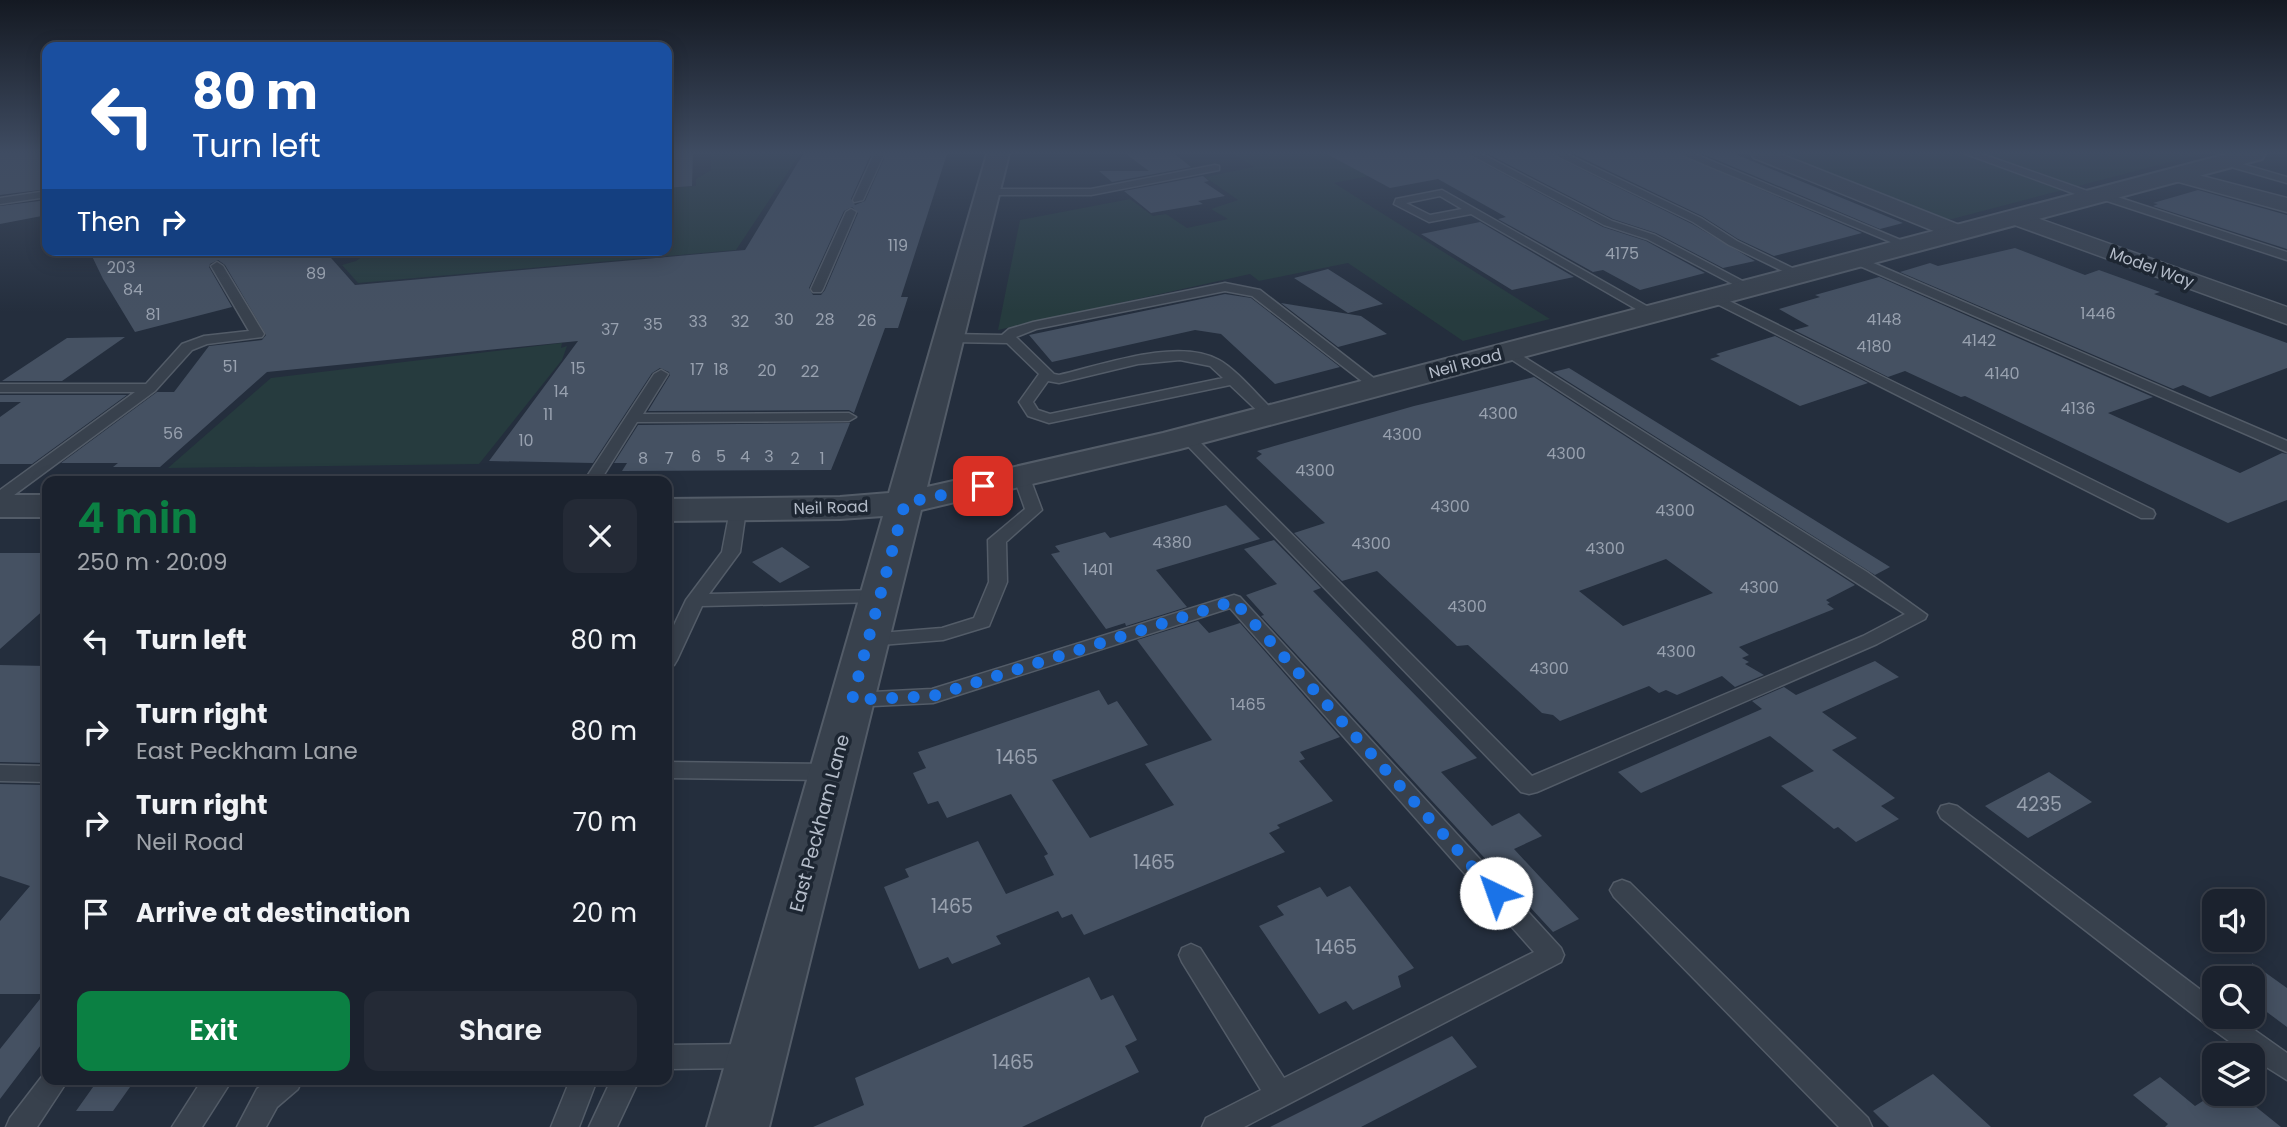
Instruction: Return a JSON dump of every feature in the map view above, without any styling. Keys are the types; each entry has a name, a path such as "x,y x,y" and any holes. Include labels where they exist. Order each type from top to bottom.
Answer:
{"street":[{"name":"East Peckham Lane","path":"738,1127 985,207"},
{"path":"1892,207 1959,233"},
{"name":"Neil Road","path":"672,510 840,509 905,503 1022,478 2058,207"},
{"name":"Model Way","path":"2017,218 2287,316"},
{"path":"0,506 42,506"}],"lane":[{"path":"1404,207 1429,219 1473,211"},
{"path":"1465,207 1653,313"},
{"path":"1576,207 1608,223 1651,237 1748,287"},
{"path":"1669,207 1697,220 1733,243 1799,274"},
{"path":"1813,207 1909,246"},
{"path":"2131,207 2287,256"},
{"path":"817,289 851,212"},
{"path":"1857,260 2287,447"},
{"path":"0,498 150,388 187,347 204,340 257,334 217,266"},
{"path":"1006,338 1014,332 1033,326 1198,292 1232,288 1256,293 1377,386"},
{"path":"1713,297 2147,514"},
{"path":"951,338 1006,338 1016,341 1046,374 1059,379 1156,358 1191,356 1215,363 1270,415"},
{"path":"1186,437 1530,786 1870,640 1918,615 1508,351"},
{"path":"595,476 662,374"},
{"path":"1046,374 1026,402 1033,413 1049,419 1233,380"},
{"path":"0,388 150,388"},
{"path":"635,418 849,417"},
{"path":"695,600 874,618 943,634 982,622 998,582 997,540 1034,510 1022,478"},
{"path":"672,649 695,600 731,552 738,510"},
{"path":"852,700 933,696 1234,601 1552,955 1216,1127"},
{"path":"672,770 833,772"},
{"path":"0,774 42,774"},
{"path":"1949,812 2202,1006"},
{"path":"1622,890 1858,1127"},
{"path":"1191,955 1279,1095"},
{"path":"2233,1029 2287,1068"},
{"path":"672,1057 757,1056"},
{"path":"20,1127 51,1085"},
{"path":"186,1127 215,1085"},
{"path":"251,1127 267,1098 282,1085"},
{"path":"565,1127 581,1085"},
{"path":"603,1127 623,1085"}],"green space":[{"path":"672,207 765,207 736,250 672,256"},
{"path":"1090,207 1140,207 1153,216 1166,214 1187,228 1228,219 1211,209 1218,207 1371,207 1550,319 1463,341 1348,263 1259,281 1250,274 998,330 1020,220"},
{"path":"1908,207 2000,207 1952,219 1940,219"},
{"path":"363,256 667,256 358,283 342,265"},
{"path":"562,343 561,348 567,346 562,360 479,464 168,468 271,378"}],"building":[{"path":"0,207 42,207 42,216 0,224"},
{"path":"771,207 930,207 901,297 908,297 898,328 885,328 854,413 849,410 648,411 670,375 660,368 652,373 593,463 489,461 578,341 267,372 160,467 113,467 118,463 61,463 157,392 174,392 209,346 262,340 266,335 225,265 218,260 209,267 232,307 135,332 92,256 329,256 355,285 745,250","holes":["852,207 858,213 821,295 813,295 809,288 844,211"]},
{"path":"1143,207 1188,207 1151,213"},
{"path":"1487,207 1565,207 1603,227 1646,241 1705,273 1640,290 1603,270 1593,272 1498,219 1506,217"},
{"path":"1589,207 1657,207 1755,261 1723,268 1656,233 1613,219"},
{"path":"1683,207 1800,207 1862,233 1774,256 1738,239"},
{"path":"1827,207 1863,207 1903,223 1880,229"},
{"path":"2155,207 2257,207 2287,215 2287,249"},
{"path":"1480,222 1574,277 1512,290 1421,234"},
{"path":"2015,248 2085,275 2099,270 2160,292 2154,294 2287,343 2287,368 2210,397 2183,385 2173,389 1900,272 1930,263 1938,266"},
{"path":"1328,269 1383,304 1348,313 1294,278"},
{"path":"1879,277 2153,397 2108,413 2240,473 2282,453 2287,454 2287,500 2228,523 1965,396 1961,397 1905,371 1888,377 1794,330 1809,326 1779,309 1820,297 1815,295"},
{"path":"1225,294 1251,298 1340,367 1275,384 1221,334 1195,330 1052,362 1029,335"},
{"path":"1281,303 1361,316 1387,334 1338,347"},
{"path":"1775,336 1868,383 1800,406 1710,359 1720,356 1716,354"},
{"path":"125,337 62,381 2,381 67,338"},
{"path":"1569,368 1890,567 1875,575 1553,372"},
{"path":"1534,377 1855,585 1826,600 1834,609 1739,647 1749,655 1742,658 1749,662 1745,664 1764,675 1735,687 1722,676 1677,695 1666,690 1659,693 1649,686 1560,721 1553,715 1542,713 1468,645 1457,646 1377,571 1342,581 1294,533 1325,523 1256,458 1262,454 1257,451 1414,406","holes":["1666,559 1713,593 1623,626 1579,591"]},
{"path":"0,395 127,395 32,464 0,464 0,417 21,402 0,402"},
{"path":"850,423 831,470 622,471 627,463 614,463 638,425"},
{"path":"1226,505 1260,539 1156,570 1187,607 1126,626 1125,623 1106,629 1051,554 1060,552 1055,546 1105,532 1110,538"},
{"path":"1274,540 1321,588 1313,591 1477,758 1441,772 1492,826 1519,813 1542,836 1514,849 1579,919 1553,932 1261,616 1264,615 1246,595 1277,584 1244,549"},
{"path":"782,547 810,567 780,583 752,562"},
{"path":"0,553 42,553 42,611 0,649"},
{"path":"1198,621 1209,633 1240,623 1340,737 1300,752 1305,759 1299,761 1333,801 1277,825 1280,828 1269,833 1285,852 1084,935 1072,914 1062,918 1058,911 996,936 1001,944 952,964 948,957 919,969 884,887 909,877 905,869 978,841 1006,894 1054,875 1044,856 1048,854 1011,794 947,818 938,801 928,804 913,773 926,768 918,752 1099,690 1108,705 1117,701 1148,745 1052,780 1090,838 1174,805 1145,764 1212,740 1137,640"},
{"path":"1875,661 1899,677 1822,712 1857,738 1832,750 1895,798 1881,806 1899,819 1856,842 1838,827 1834,829 1781,786 1814,771 1770,736 1641,793 1618,772 1762,709 1752,701 1784,687 1796,695"},
{"path":"0,665 42,666 42,763 0,762"},
{"path":"2049,772 2092,802 2028,838 1985,806"},
{"path":"0,784 42,785 42,994 0,994 0,921 30,886 0,876"},
{"path":"1350,886 1414,968 1398,976 1401,987 1353,1010 1346,1001 1319,1014 1259,926 1284,915 1277,906 1320,887 1327,897"},
{"path":"2265,972 2287,988 2287,1027 2265,1011"},
{"path":"1089,977 1101,1000 1113,995 1137,1040 1125,1046 1139,1072 1022,1127 813,1127 864,1105 855,1078"},
{"path":"42,996 42,1044 0,1099 0,1049"},
{"path":"1452,1036 1477,1067 1361,1127 1270,1127"},
{"path":"1933,1074 1991,1127 1889,1127 1873,1111"},
{"path":"2160,1077 2195,1106 2202,1102 2202,1106 2255,1106 2281,1127 2165,1127 2168,1124 2133,1095"},
{"path":"94,1085 131,1085 113,1111 76,1111"}],"route":[{"path":"983,486 905,503 852,700 933,696 1234,601 1496,893"}]}
